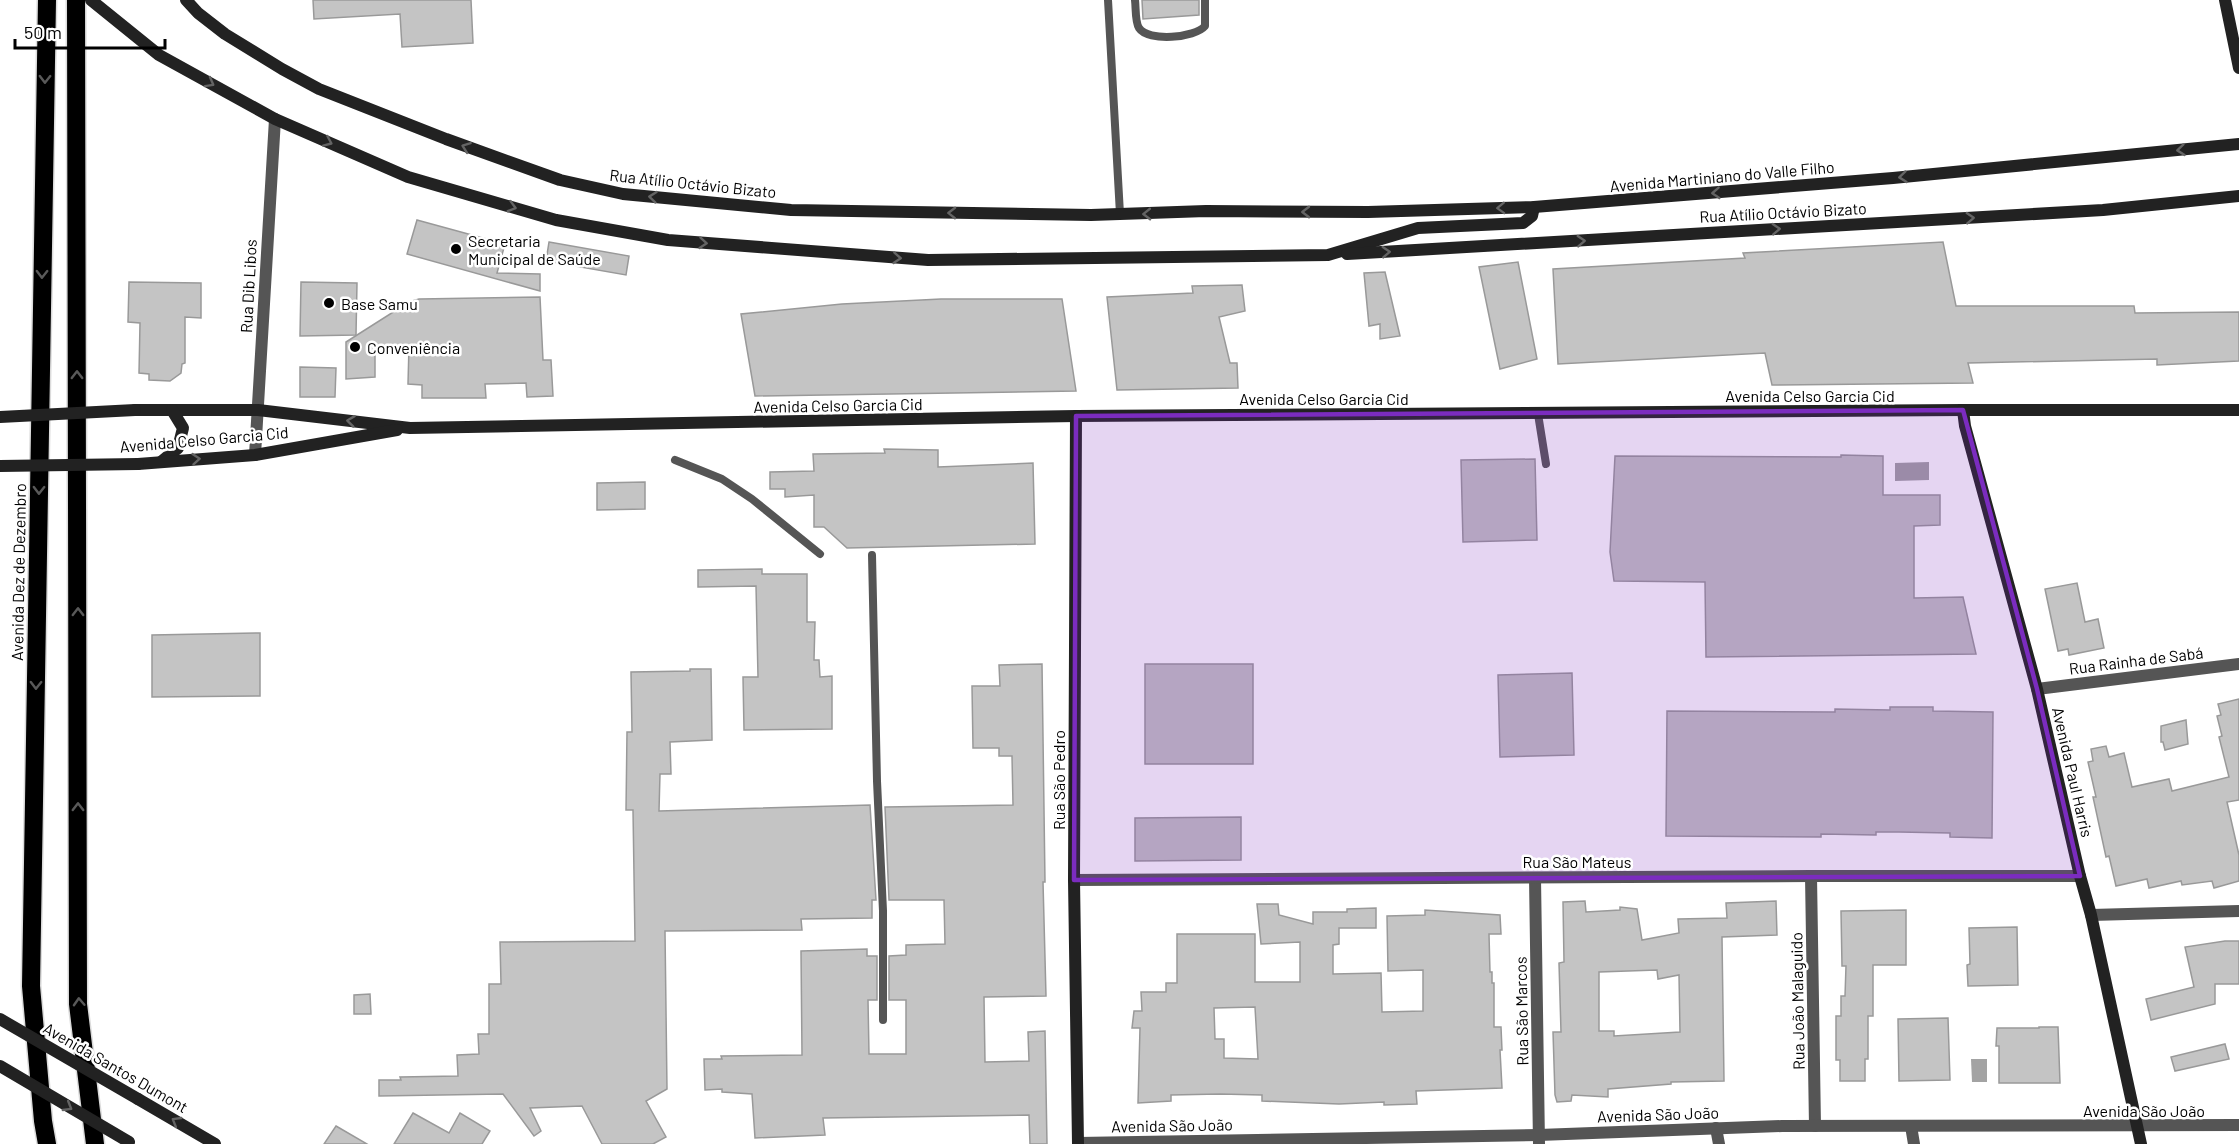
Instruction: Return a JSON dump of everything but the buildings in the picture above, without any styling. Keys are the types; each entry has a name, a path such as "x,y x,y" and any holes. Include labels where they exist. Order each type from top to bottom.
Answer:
{"highway":[{"name":"Avenida Dez de Dezembro","path":"47,0 31,986 47,1144"},
{"path":"76,0 78,1004 95,1144"}],"street":[{"path":"91,0 159,55 275,119 408,177 555,220 668,240 928,260 1328,255 1418,228 1523,223 1532,216 1534,207"},
{"name":"Rua Atílio Octávio Bizato","path":"186,0 198,13 225,34 319,89 446,140 560,180 623,194 791,210 1120,214 1206,211"},
{"path":"2226,0 2239,68"},
{"name":"Rua Dib Libos","path":"255,455 275,119"},
{"name":"Avenida Martiniano do Valle Filho","path":"1206,211 1368,212 1534,207 1849,182 2239,144"},
{"name":"Rua Atílio Octávio Bizato","path":"1328,255 2103,210 2239,196"},
{"name":"Avenida Celso Garcia Cid","path":"0,417 135,410 258,410 410,428 1076,416 2239,410"},
{"path":"161,462 178,448 183,428 171,410"},
{"name":"Avenida Paul Harris","path":"1963,410 1965,426 2037,689 2091,915 2141,1144"},
{"name":"Rua São Pedro","path":"1076,416 1074,880 1078,1143"},
{"name":"Avenida Celso Garcia Cid","path":"0,465 138,464 255,455 410,428"},
{"name":"Rua Rainha de Sabá","path":"2037,689 2239,664"},
{"name":"Rua João Malaguido","path":"1811,876 1815,1126"},
{"name":"Rua São Mateus","path":"1074,880 2080,876"},
{"name":"Rua São Marcos","path":"1535,878 1539,1139"},
{"path":"2091,915 2239,911"},
{"name":"Avenida Santos Dumont","path":"0,1019 215,1144"},
{"path":"0,1066 130,1143"},
{"name":"Avenida São João","path":"1078,1143 1539,1139 1716,1128 1815,1126 2239,1125"},
{"path":"1911,1126 1914,1144"},
{"path":"1716,1128 1719,1144"}],"lane":[{"path":"1108,0 1120,214"},
{"path":"1135,0 1137,26 1141,31 1155,37 1191,34 1202,30 1205,26 1205,0"},
{"path":"1538,414 1546,464"},
{"path":"675,460 722,479 752,499 820,554"},
{"path":"872,555 877,781 883,911 883,1020"}],"highlighted area":[{"path":"1963,410 2037,689 2080,876 1074,880 1076,416"}],"shaded area":[{"path":"1929,462 1929,480 1895,481 1895,463"},
{"path":"1971,1059 1987,1059 1987,1082 1972,1082"}],"place":[{"name":"Secretaria Municipal de Saúde","path":"456,249"},
{"name":"Base Samu","path":"329,303"},
{"name":"Conveniência","path":"355,347"}]}
